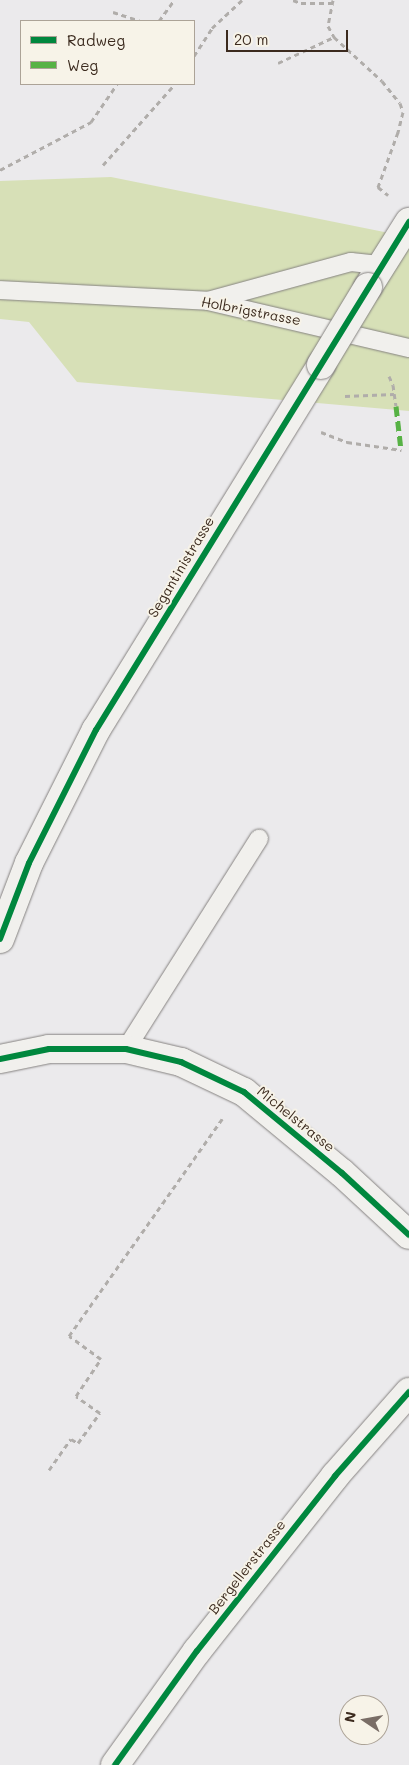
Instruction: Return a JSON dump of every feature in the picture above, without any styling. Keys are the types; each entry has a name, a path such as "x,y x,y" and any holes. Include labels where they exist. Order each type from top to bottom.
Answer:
{"street":[{"name":"Segantinistrasse","path":"0,939 29,863 96,730 409,222"},
{"name":"Michelstrasse","path":"0,1059 49,1049 126,1049 181,1062 244,1092 342,1173 409,1235"},
{"name":"Bergellerstrasse","path":"115,1765 197,1651 335,1476 409,1392"}],"lane":[{"path":"208,301 351,262 375,276"},
{"name":"Holbrigstrasse","path":"0,290 208,301 409,348"},
{"path":"126,1049 259,839"}],"path":[{"path":"161,20 174,0"},
{"path":"195,54 212,28 242,0"},
{"path":"293,0 301,3 332,1 328,26 334,37 375,74 400,103 403,112 398,132 378,187 391,197"},
{"path":"113,12 137,20"},
{"path":"278,63 334,37"},
{"path":"0,170 91,122 116,85"},
{"path":"103,165 174,85"},
{"path":"393,385 396,406"},
{"path":"356,396 394,394"},
{"path":"314,428 347,442 401,450"},
{"path":"49,1470 71,1439 78,1444 100,1413 76,1396 102,1359 69,1336 228,1111"}],"green space":[{"path":"111,177 409,237 409,411 77,382 29,322 0,319 0,181"}],"marked path":[{"path":"396,406 401,450"}],"cycle path":[{"path":"0,939 29,863 96,730 409,222"},
{"path":"0,1059 49,1049 126,1049 181,1062 244,1092 342,1173 409,1235"},
{"path":"115,1765 197,1651 335,1476 409,1392"}]}
